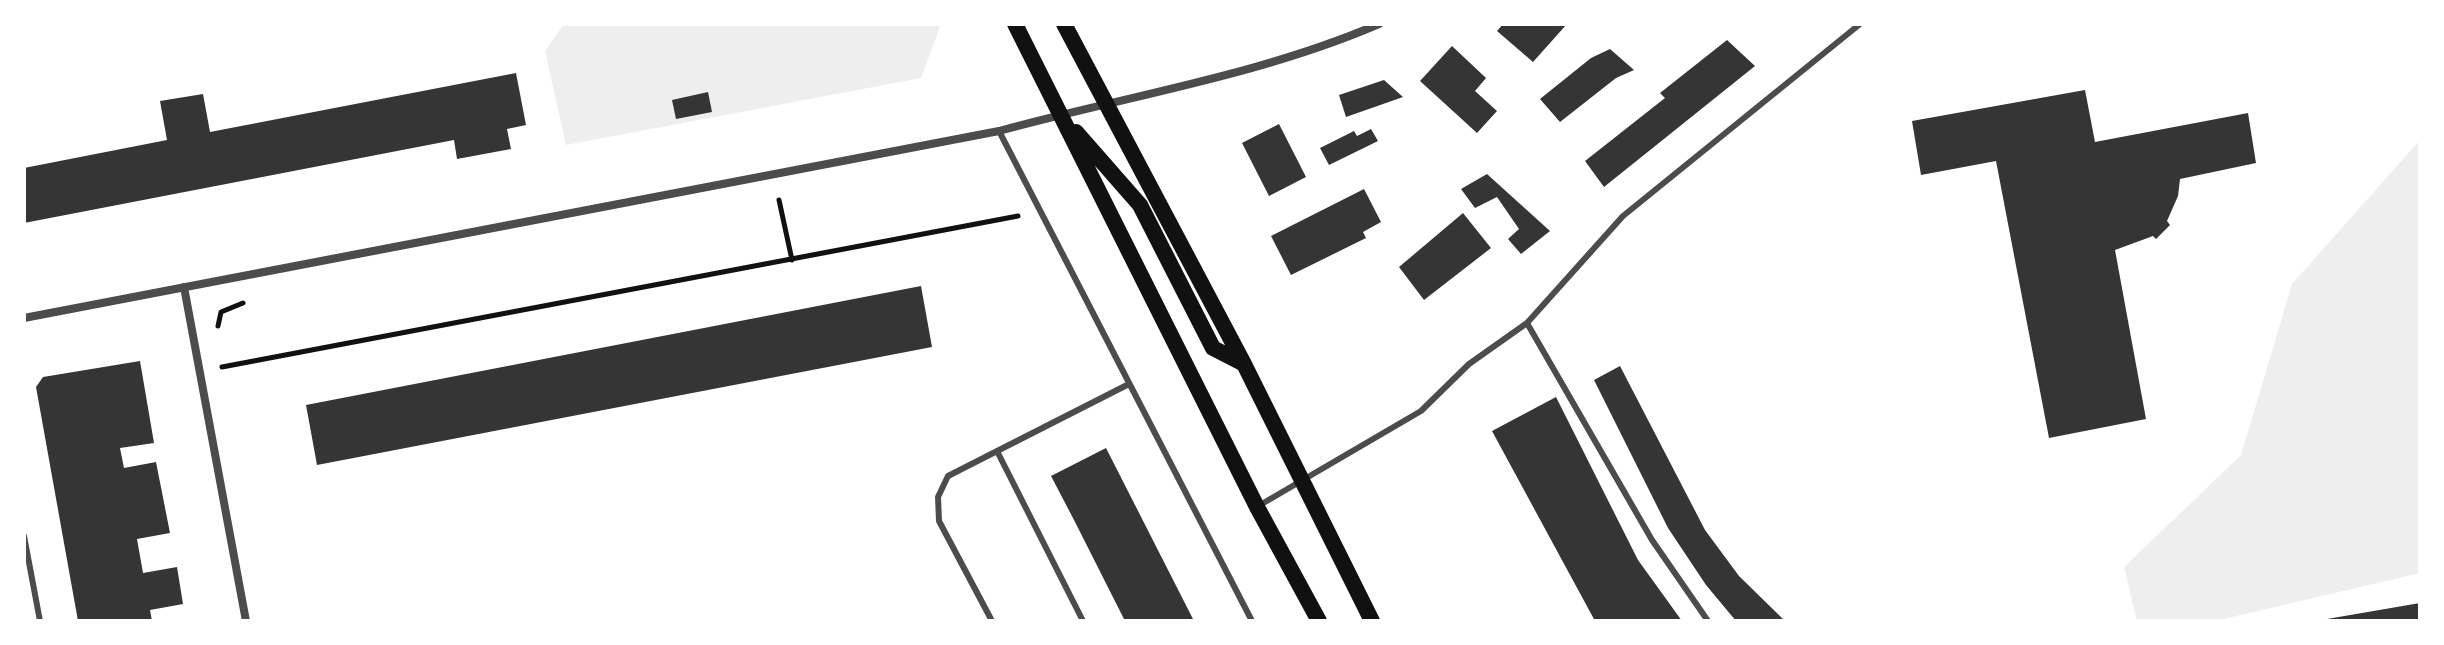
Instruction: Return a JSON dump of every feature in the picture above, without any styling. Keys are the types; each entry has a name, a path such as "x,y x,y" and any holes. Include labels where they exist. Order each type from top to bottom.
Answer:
{"main road":[{"path":"1015,24 1257,507 1319,621"},
{"path":"1064,24 1244,364 1372,621"},
{"path":"1062,116 1140,205 1213,348 1244,364"}],"street":[{"path":"24,318 999,131 1108,106 1324,48 1379,24"},
{"path":"184,287 246,621"}],"lane":[{"path":"1257,507 1421,411 1469,364 1527,323 1623,216 1860,24"},
{"path":"999,131 1252,621"},
{"path":"1527,323 1652,540 1708,621"},
{"path":"992,621 939,521 938,497 948,476 1129,384"},
{"path":"997,451 1083,621"},
{"path":"24,536 40,621"}],"path":[{"path":"766,203 782,200 792,260"},
{"path":"198,371 1040,211"},
{"path":"217,330 221,312 249,301"},
{"path":"222,354 224,367"}],"shaded area":[{"path":"564,24 941,24 921,78 566,145 545,51"},
{"path":"2420,140 2420,573 2215,621 2137,621 2124,567 2241,455 2292,284"}],"building":[{"path":"1503,24 1567,24 1533,62 1497,31"},
{"path":"1727,40 1755,66 1604,187 1585,161 1665,98 1660,93"},
{"path":"1452,46 1486,78 1475,91 1497,111 1477,133 1420,81"},
{"path":"1610,49 1634,70 1616,78 1560,122 1540,99 1591,58"},
{"path":"516,73 526,125 507,129 511,149 457,159 454,140 24,223 24,168 167,140 160,101 203,94 210,132"},
{"path":"1384,80 1403,97 1346,117 1339,95"},
{"path":"2085,90 2095,142 2248,113 2256,163 2180,179 2178,196 2167,221 2170,225 2156,239 2153,236 2115,250 2146,419 2049,438 1996,161 1921,175 1912,121"},
{"path":"708,92 712,112 676,119 672,100"},
{"path":"1279,124 1306,177 1269,196 1242,143"},
{"path":"1371,129 1378,141 1329,165 1320,148 1354,131 1357,136"},
{"path":"1487,174 1550,231 1521,254 1508,239 1519,229 1497,197 1475,208 1461,189"},
{"path":"1364,189 1381,222 1363,232 1366,238 1291,275 1271,236"},
{"path":"1463,213 1491,248 1424,300 1399,267"},
{"path":"921,286 932,347 317,465 306,405"},
{"path":"140,361 154,443 120,448 124,468 156,462 170,533 137,539 143,573 177,567 183,604 150,610 152,621 78,621 36,387 43,377"},
{"path":"1620,366 1705,530 1739,576 1785,621 1736,621 1706,585 1668,528 1594,380"},
{"path":"1556,397 1638,560 1682,621 1595,621 1492,431"},
{"path":"1106,448 1194,621 1125,621 1051,476"},
{"path":"2420,603 2420,621 2327,621 2327,619"}]}
